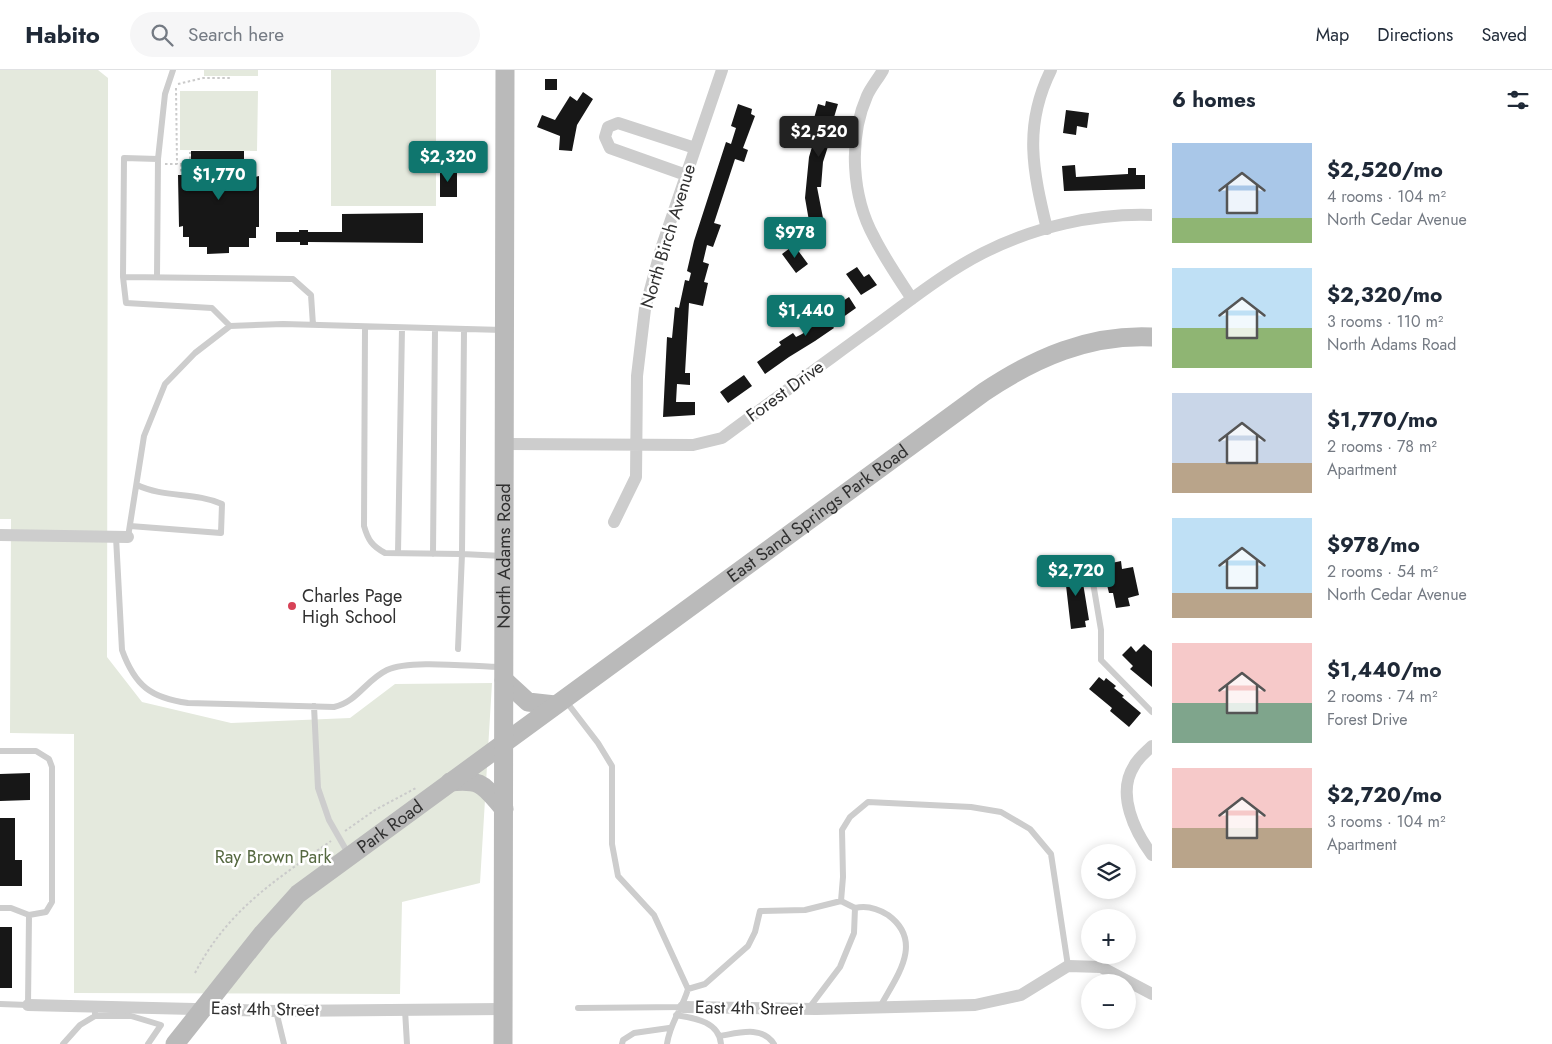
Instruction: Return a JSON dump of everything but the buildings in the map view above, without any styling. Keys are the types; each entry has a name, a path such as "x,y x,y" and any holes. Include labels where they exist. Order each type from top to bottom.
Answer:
{"street":[{"name":"North Adams Road","path":"503,1044 505,70"},
{"name":"North Birch Avenue","path":"614,522 636,477 637,376 645,309 661,249 722,70"},
{"path":"883,70 867,97 857,132 856,175 860,205 873,236 912,299"},
{"path":"1047,228 1035,178 1032,153 1033,122 1041,90 1051,70"},
{"path":"686,175 610,148 604,137 608,127 618,123 695,148"},
{"name":"Forest Drive","path":"505,444 693,444 722,438 912,299 983,253 1047,228 1093,218 1123,214 1152,215"},
{"name":"East Sand Springs Park Road","path":"504,741 1018,370 1062,350 1087,342 1113,338 1152,337"},
{"path":"0,535 125,534"},
{"path":"504,674 528,702 560,702"},
{"name":"Park Road","path":"175,1044 202,1007 298,894 504,741"},
{"path":"1152,746 1134,764 1126,788 1128,804 1139,838 1152,855"},
{"path":"450,782 470,780 481,784 504,809"},
{"path":"1068,966 1101,967 1152,994"},
{"name":"East 4th Street","path":"679,1011 975,1004 1021,994 1068,966"},
{"name":"East 4th Street","path":"28,1004 95,1010 202,1007 276,1011 503,1009"}],"lane":[{"path":"157,277 158,161 165,94 174,70"},
{"path":"158,161 124,158 123,277 126,303 212,308 230,326"},
{"path":"123,277 294,279 311,295 313,325"},
{"path":"504,330 435,330 313,325 230,326 195,352 165,384 144,436 137,485 125,534 122,650 128,667 140,684 166,700 188,703 314,706 346,704 376,676 402,666 504,674"},
{"path":"365,327 364,526 367,538 374,547 385,553 505,556"},
{"path":"398,553 402,328"},
{"path":"433,554 435,330"},
{"path":"458,649 462,554 464,330"},
{"path":"125,534 221,533 222,504 209,498 153,493 137,485"},
{"path":"1088,559 1101,630 1102,660 1152,712"},
{"path":"560,702 598,743 612,766 612,844 618,876 654,915 688,989 679,1011 669,1028 667,1044"},
{"path":"314,706 318,788 329,820 349,856"},
{"path":"0,751 36,751 49,759 52,767 52,902 46,912 29,915 11,908 0,908"},
{"path":"841,901 842,830 850,817 868,802 971,807 1001,812 1030,829 1051,854 1068,966"},
{"path":"688,989 705,984 748,946 755,932 760,911 805,910 841,901 855,908 865,905 882,911 899,923 908,945 904,962 880,1007"},
{"path":"812,1009 840,966 854,933 855,908"},
{"path":"0,1004 28,1004 29,915"},
{"path":"578,1008 679,1011 711,1025 720,1036 721,1044"},
{"path":"63,1044 95,1010 131,1016 161,1025 148,1044"},
{"path":"405,1010 407,1044"},
{"path":"276,1011 284,1044"},
{"path":"622,1044 623,1040 634,1033 669,1028"},
{"path":"720,1036 750,1032 762,1033 770,1038 774,1044"}],"path":[{"path":"177,164 176,84 203,78 230,78 230,76"},
{"path":"158,161 190,164 190,152"},
{"path":"181,164 181,174"},
{"path":"195,973 216,937 239,911 375,810 419,787"}],"green space":[{"name":"Ray Brown Park","path":"0,70 98,70 108,78 107,657 142,702 231,723 350,718 395,684 492,683 480,883 402,902 400,994 74,993 74,734 10,733 11,519 0,519"},
{"path":"204,70 258,70 258,76 204,76"},
{"path":"331,70 436,70 436,206 331,206"},
{"path":"180,91 258,91 257,151 180,150"}],"place":[{"name":"Charles Page High School","path":"292,606"}]}
